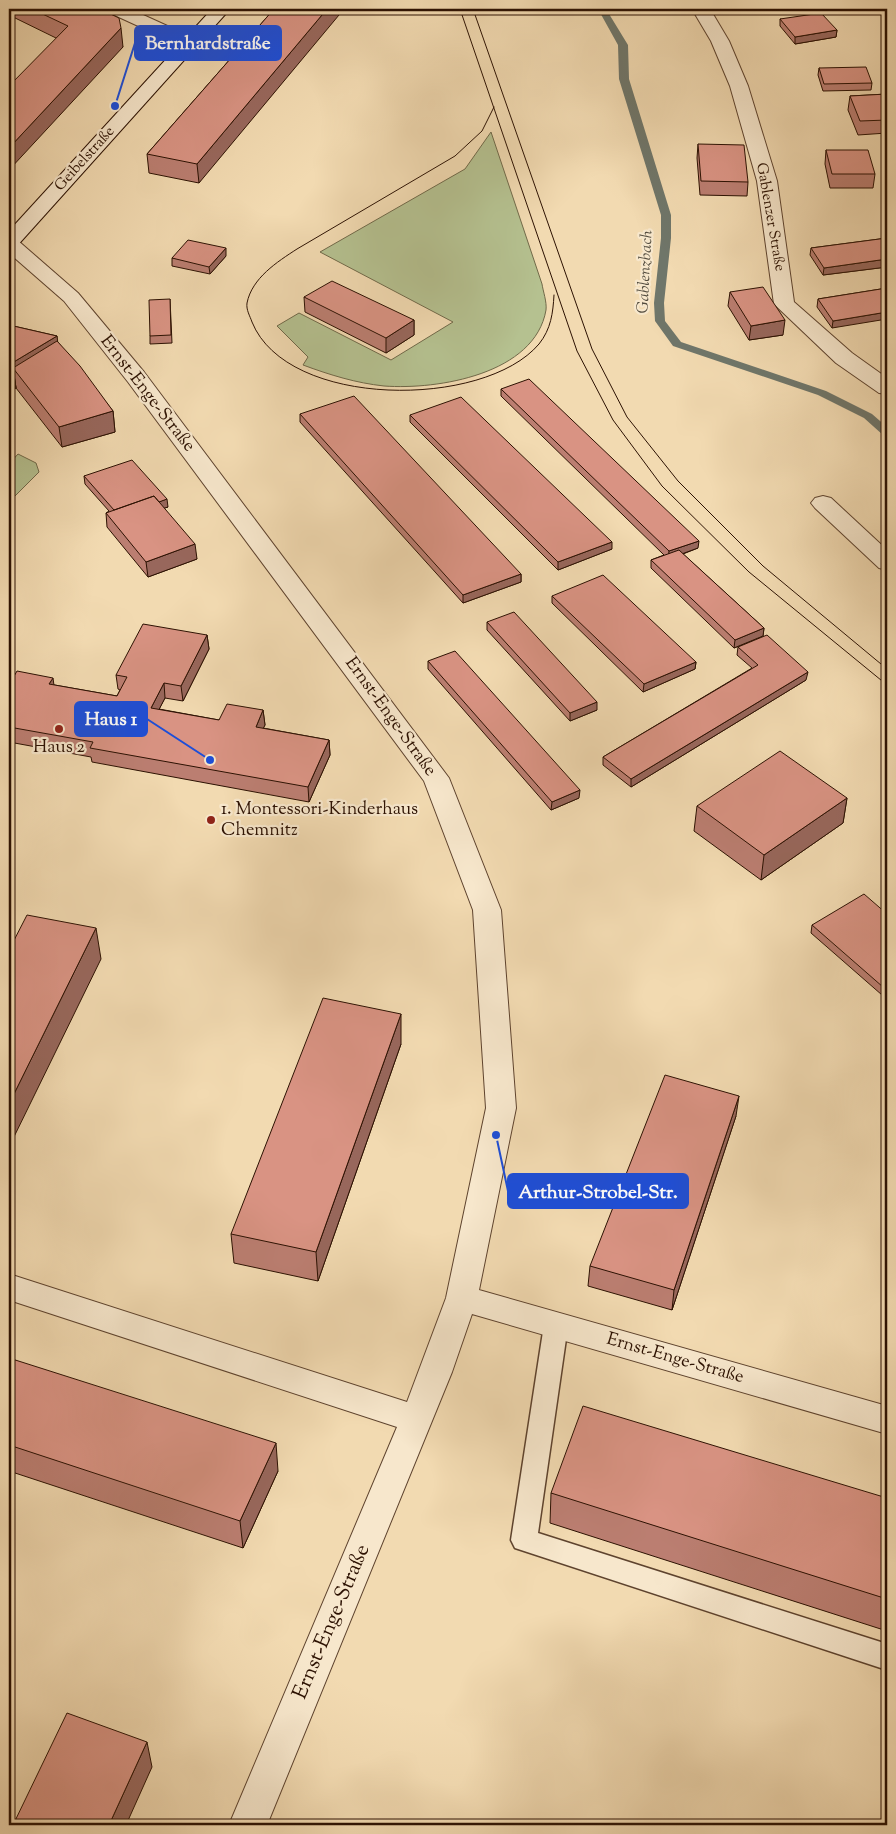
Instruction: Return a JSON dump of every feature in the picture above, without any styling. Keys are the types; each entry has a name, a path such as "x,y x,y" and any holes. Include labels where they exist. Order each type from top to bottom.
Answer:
{"street":[{"path":"116,9 190,43"},
{"name":"Geibelstraße","path":"9,243 222,9"},
{"name":"Gablenzer Straße","path":"700,9 720,41 739,86 767,181 784,304 844,358 887,388"},
{"name":"Ernst-Enge-Straße","path":"9,243 71,297 136,377 436,778 487,910 494,1032 501,1108 462,1298 436,1372 248,1825"},
{"path":"823,503 887,563"},
{"path":"9,1287 416,1419"},
{"name":"Ernst-Enge-Straße","path":"462,1298 887,1420"}],"lane":[{"path":"556,1325 524,1540 887,1657"}],"green space":[{"path":"491,132 542,284 546,310 538,332 524,349 504,363 481,374 431,385 406,387 374,385 343,378 303,365 308,357 277,326 299,313 391,360 453,322 320,252 465,169"},
{"path":"18,454 36,463 39,472 9,502 9,464"}],"building":[{"path":"32,9 100,9 119,18 121,28 9,148 9,86 68,26"},
{"path":"274,9 327,9 197,164 147,154"},
{"path":"821,13 837,30 795,37 780,19"},
{"path":"866,67 872,83 824,84 819,68"},
{"path":"887,94 887,120 860,121 850,96"},
{"path":"698,144 744,145 748,182 701,181"},
{"path":"826,150 868,150 875,174 832,174"},
{"path":"887,238 887,259 824,268 811,248"},
{"path":"188,240 226,248 209,267 172,258"},
{"path":"332,281 414,320 386,338 304,297"},
{"path":"763,287 785,320 751,326 730,292"},
{"path":"887,288 887,312 833,321 818,299"},
{"path":"170,299 171,335 150,336 149,300"},
{"path":"9,325 57,336 12,363 9,362"},
{"path":"57,341 80,366 113,411 59,427 13,368"},
{"path":"529,379 699,541 669,551 501,389"},
{"path":"354,396 521,574 463,595 300,414"},
{"path":"461,397 612,542 558,562 410,415"},
{"path":"132,460 167,499 159,502 154,496 114,510 84,476"},
{"path":"154,496 195,544 146,562 106,513"},
{"path":"679,550 764,628 735,640 651,560"},
{"path":"603,575 696,662 644,684 552,596"},
{"path":"514,612 597,702 570,713 487,622"},
{"path":"143,624 207,635 181,686 164,683 151,708 219,720 227,704 263,710 256,727 329,740 308,787 90,748 93,742 9,727 9,677 13,678 17,671 53,678 49,684 117,696 127,677 116,675"},
{"path":"767,635 808,672 631,779 603,757 758,665 738,647"},
{"path":"455,651 580,790 552,802 428,661"},
{"path":"780,751 847,798 764,855 697,806"},
{"path":"864,894 887,914 887,985 883,987 812,925"},
{"path":"27,915 96,928 9,1104 9,950"},
{"path":"323,998 401,1014 316,1252 231,1234"},
{"path":"665,1075 739,1096 674,1290 590,1266"},
{"path":"9,1358 276,1443 240,1521 9,1445"},
{"path":"583,1406 887,1498 887,1599 551,1493"},
{"path":"67,1713 147,1742 109,1825 13,1825"}],"waterway":[{"name":"Gablenzbach","path":"602,9 623,45 624,79 666,215 666,238 659,303 660,321 677,344 822,393 868,416 887,433"}],"tram line":[{"path":"460,9 494,108"},
{"path":"473,9 592,349 627,417 678,481 763,566 887,669"},
{"path":"494,108 577,351 613,420 662,486 749,572 887,685"},
{"path":"494,108 482,131 455,156 297,249 274,265 254,286 247,303 248,311 252,322 272,351 304,371 344,384 388,390 433,389 476,380 512,365 539,344 543,338 551,321 554,295"}],"place":[{"name":"Bernhardstraße","path":"115,106"},
{"name":"Haus 2","path":"59,729"},
{"name":"Haus 1","path":"210,760"},
{"name":"1. Montessori-Kinderhaus Chemnitz","path":"211,820"},
{"name":"Arthur-Strobel-Str.","path":"496,1135"}]}
